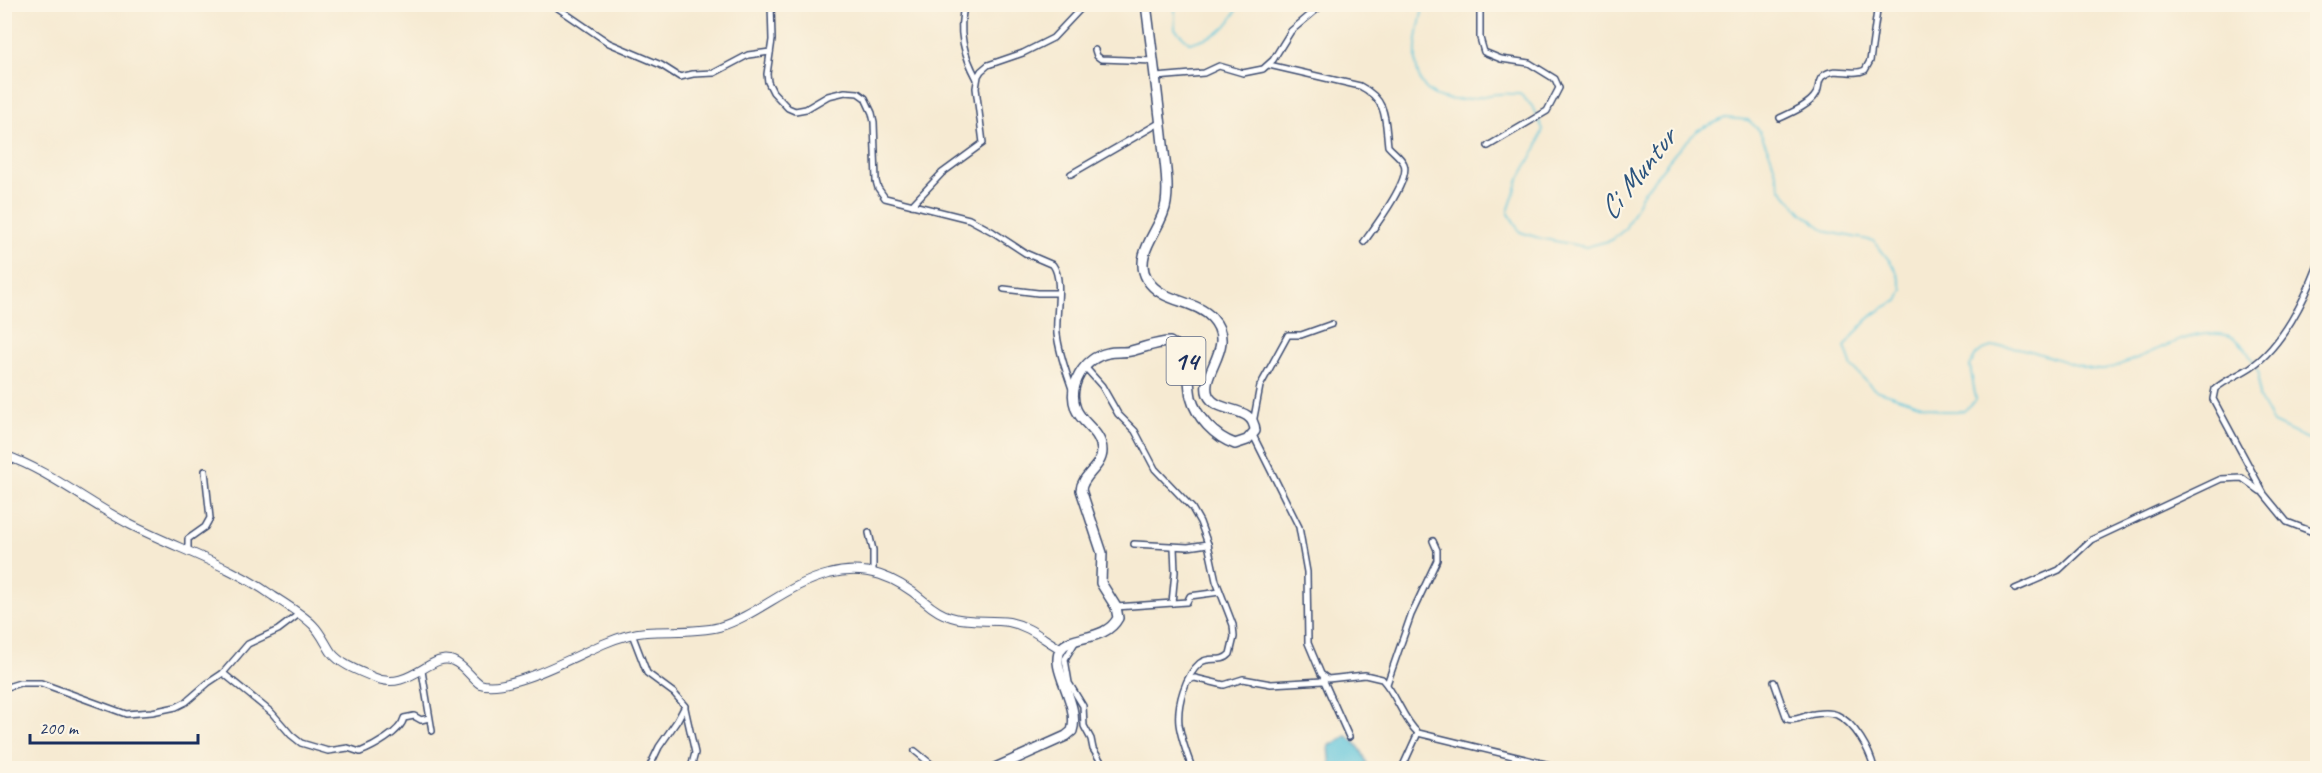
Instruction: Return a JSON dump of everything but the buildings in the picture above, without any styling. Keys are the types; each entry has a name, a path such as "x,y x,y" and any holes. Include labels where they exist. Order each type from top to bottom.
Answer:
{"highway":[{"name":"14","path":"1146,4 1161,122 1166,202 1161,222 1144,254 1144,273 1152,286 1198,308 1212,318 1218,326 1221,341 1219,356 1207,382 1208,395 1216,405 1246,415 1253,423"},
{"name":"14","path":"1072,389 1085,367 1095,358 1109,352 1130,351 1170,342 1183,354 1188,365 1194,405 1210,427 1219,436 1234,444 1241,443 1253,435"},
{"path":"996,768 1066,736 1072,731 1074,710 1059,669 1061,649 1076,641 1097,635 1111,627 1118,618 1116,608 1101,583 1102,553 1082,490 1082,485 1101,458 1101,445 1095,432 1077,412 1072,389"},
{"path":"1253,423 1255,431 1253,435"}],"main road":[{"path":"4,455 56,480 91,504 133,526 188,551 271,594 317,630 339,660 376,679 394,681 422,671 440,660 450,659 459,664 480,684 503,686 619,637 719,627 740,618 794,586 820,576 848,571 873,571 897,582 928,606 948,617 961,620 1008,622 1021,626 1061,649"}],"street":[{"path":"552,4 609,43 661,65 680,77 714,73 748,55 770,52"},
{"path":"771,4 772,40 767,66 768,82 773,92 788,108 801,111 828,96 845,92 858,93 865,98 872,113 873,148 878,188 881,194 888,200 969,219 1025,253 1053,265 1058,272 1056,319 1059,349 1072,389"},
{"path":"965,4 962,21 963,43 969,65 977,79"},
{"path":"912,205 942,173 983,143 976,88 981,70 1053,38 1084,4"},
{"path":"1156,77 1204,73 1219,66 1236,72 1253,72 1269,64 1291,31 1323,4"},
{"path":"1480,4 1480,38 1484,52 1501,59 1527,62 1557,81 1558,91 1550,108 1544,113 1488,146"},
{"path":"1780,118 1812,99 1818,92 1820,79 1824,75 1838,70 1855,73 1865,70 1870,61 1878,4"},
{"path":"1095,50 1101,59 1154,62"},
{"path":"1269,64 1360,86 1370,91 1384,110 1388,146 1403,162 1405,168 1397,193 1364,242"},
{"path":"1071,174 1161,122"},
{"path":"2318,265 2288,326 2261,359 2214,389 2213,399 2264,494 2288,522 2318,534"},
{"path":"1004,289 1058,293"},
{"path":"1253,423 1260,386 1288,336 1332,324"},
{"path":"1085,367 1102,386 1118,414 1135,431 1155,469 1192,508 1208,544 1220,592 1233,625 1234,637 1230,654 1222,660 1209,659 1201,663 1188,680 1181,702 1179,723 1192,768"},
{"path":"1253,435 1299,527 1307,572 1308,643 1349,737"},
{"path":"188,551 188,538 205,527 210,518 205,471"},
{"path":"2015,589 2058,570 2091,540 2221,479 2242,478 2264,494"},
{"path":"869,533 873,550 873,571"},
{"path":"1388,684 1411,615 1437,560 1437,550 1433,541"},
{"path":"1134,544 1192,547 1208,544"},
{"path":"1172,603 1175,572 1174,547"},
{"path":"1116,608 1187,602 1190,596 1220,592"},
{"path":"4,688 20,683 41,682 126,714 141,714 181,705 224,673 245,646 278,630 299,614"},
{"path":"632,634 647,673 674,693 685,706 695,753 691,768"},
{"path":"1076,641 1065,659 1068,680 1082,703 1084,727 1091,739 1092,749 1105,768"},
{"path":"422,671 432,731"},
{"path":"224,673 272,713 298,741 323,750 334,751 348,748 360,752 381,742 402,726 404,718 414,716 421,720 429,718"},
{"path":"1188,680 1195,678 1224,685 1243,679 1271,684 1322,678 1376,676 1388,684 1418,733 1562,768"},
{"path":"1774,682 1786,719 1792,721 1815,714 1837,715 1856,731 1874,768"},
{"path":"649,768 659,747 685,706"},
{"path":"1402,768 1418,733"},
{"path":"915,751 936,768"}],"water":[{"path":"1347,736 1361,750 1368,768 1331,768 1329,746"}],"waterway":[{"name":"Ci Muntur","path":"1175,4 1175,29 1190,43 1214,35 1226,27 1239,4"},
{"name":"Ci Muntur","path":"1424,4 1418,36 1416,67 1420,80 1428,91 1441,98 1460,100 1487,95 1520,94 1532,106 1536,115"},
{"name":"Ci Muntur","path":"1538,119 1543,129 1537,147 1519,179 1508,212 1520,232 1586,247 1612,240 1625,229 1643,193 1676,152 1698,130 1725,118 1748,120 1759,130 1771,156 1781,189 1803,214 1828,232 1874,241 1895,268 1903,290 1898,301 1867,320 1845,347 1852,367 1875,390 1941,411 1964,411 1976,400 1970,366 1975,357 1989,348 2004,346 2102,370 2189,337 2216,334 2230,336 2237,340 2254,363"},
{"name":"Ci Muntur","path":"2256,367 2259,374 2259,398 2273,423 2318,444"}]}
